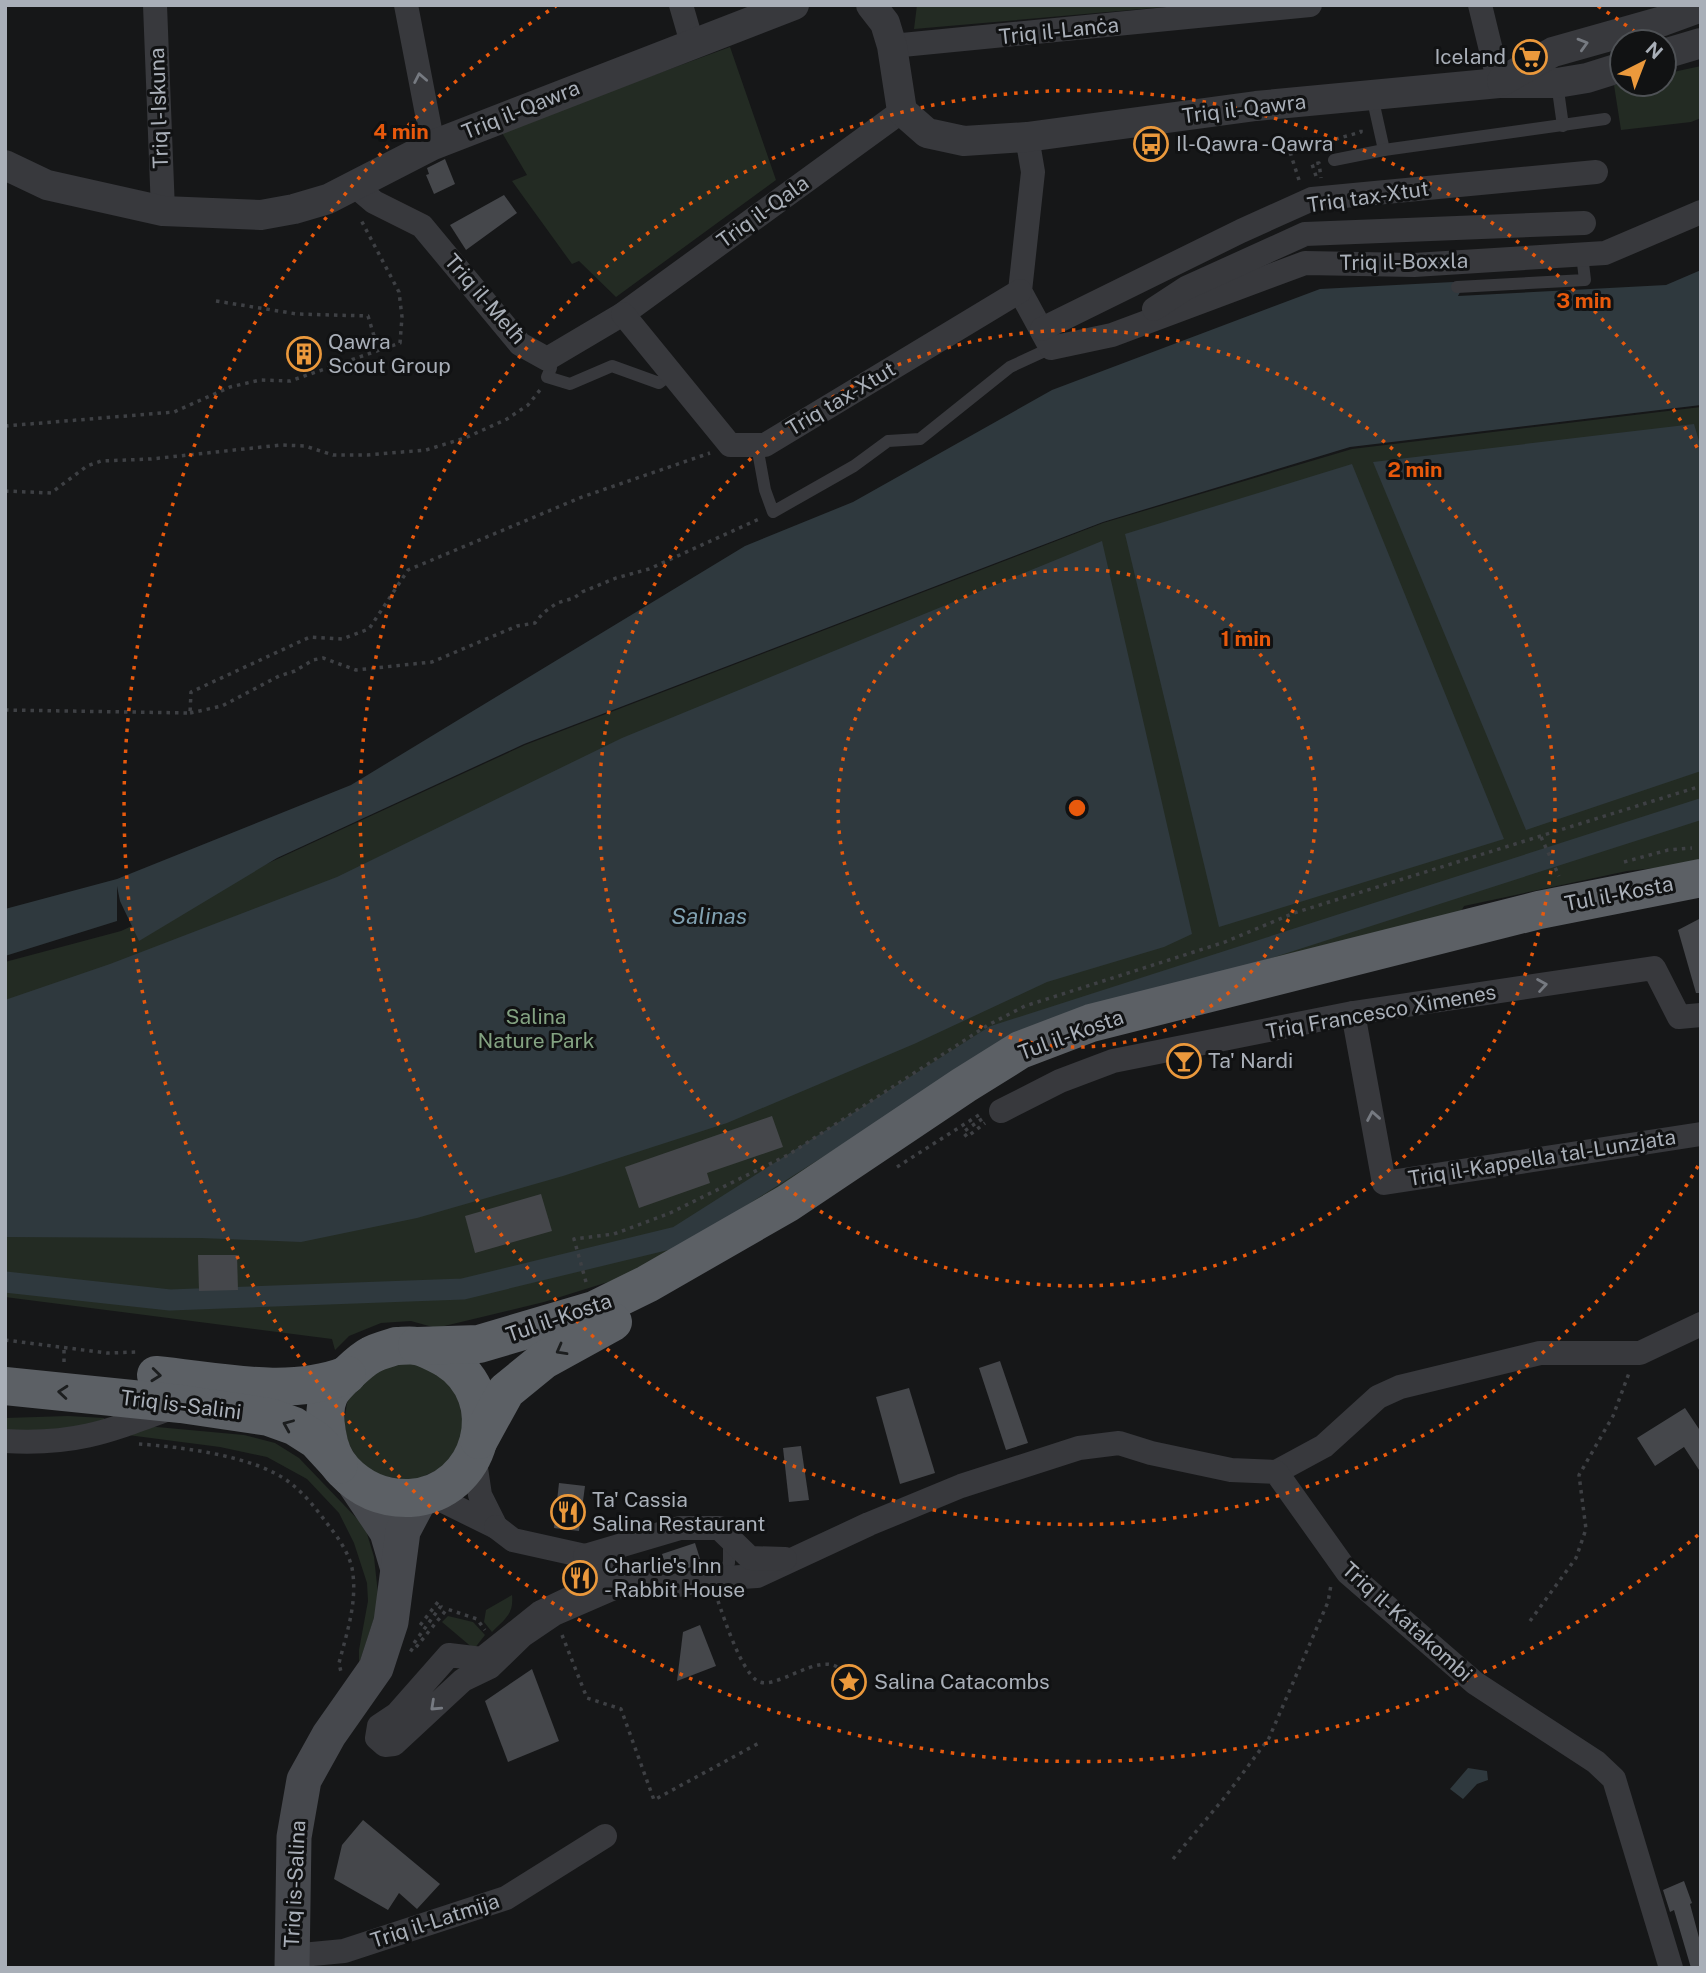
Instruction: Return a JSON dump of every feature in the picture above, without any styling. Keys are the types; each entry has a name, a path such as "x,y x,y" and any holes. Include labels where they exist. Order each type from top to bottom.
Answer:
{"highway":[{"name":"Tul il-Kosta","path":"417,1346 479,1344 594,1310 647,1284 788,1203 1020,1050 1091,1023 1527,913 1701,878"},
{"name":"Tul il-Kosta","path":"476,1447 506,1391 544,1360 749,1250 913,1149 1012,1076 1046,1056 1121,1030 1608,906 1701,890"},
{"path":"396,1346 417,1346 436,1353 463,1371 479,1403 481,1422 476,1447 464,1470 452,1482 426,1496 395,1499 372,1493 346,1474 329,1444 325,1420 329,1395 347,1375 368,1356 396,1346"},
{"name":"Triq is-Salini","path":"5,1360 278,1387 326,1384 347,1375"},
{"name":"Triq is-Salini","path":"5,1386 181,1404 269,1417 294,1426 316,1440 346,1474"}],"main road":[{"name":"Triq is-Salina","path":"346,1474 387,1532 399,1573"},
{"name":"Triq is-Salina","path":"291,1962 294,1837 304,1780 329,1735 376,1668 391,1622 403,1531 426,1496"}],"street":[{"name":"Triq l-Iskuna","path":"155,5 163,211"},
{"path":"406,5 433,145"},
{"path":"681,5 692,43"},
{"name":"Triq il-Qawra","path":"5,165 47,185 163,211 261,215 294,209 328,199 364,193 433,145 794,5"},
{"name":"Triq il-Lanċa","path":"884,20 1310,5"},
{"path":"1480,5 1499,83"},
{"name":"Triq il-Qawra","path":"1499,83 1553,52 1660,13 1701,7"},
{"path":"884,20 902,111"},
{"path":"1678,50 1701,43"},
{"name":"Triq il-Qawra","path":"902,111 927,133 964,141 1027,137 1256,106 1499,83 1557,83 1608,71"},
{"name":"Triq il-Qala","path":"623,314 902,111"},
{"path":"1027,137 1033,172 1020,291 1046,339"},
{"name":"Triq tax-Xtut","path":"1046,339 1241,231 1312,200 1596,172"},
{"name":"Triq il-Melħ","path":"364,193 422,226 520,344 547,368 623,314"},
{"name":"Triq il-Boxxla","path":"1046,339 1112,335 1306,263 1414,265 1605,253 1701,212"},
{"name":"Triq il-Boxxla","path":"1112,335 1186,288 1305,234 1584,223"},
{"name":"Triq tax-Xtut","path":"730,445 765,445 1020,291"},
{"path":"623,314 730,445"},
{"name":"Triq Francesco Ximenes","path":"1001,1111 1060,1081 1113,1061 1353,1013 1654,968 1679,1017 1701,1015"},
{"name":"Triq il-Kappella tal-Lunzjata","path":"1353,1013 1384,1183 1701,1134"},
{"path":"426,1496 496,1527 513,1540 585,1556 626,1573 673,1586 757,1576 961,1486 1079,1448 1119,1443 1151,1453 1231,1470 1276,1472 1324,1446 1378,1397 1400,1387 1540,1353 1640,1353 1701,1324"},
{"path":"5,1441 42,1443 106,1433 181,1404"},
{"path":"476,1447 480,1495 496,1527"},
{"name":"Triq il-Katakombi","path":"1276,1472 1348,1573 1475,1684 1596,1762 1614,1779 1671,1968"},
{"path":"585,1556 680,1528 719,1528 750,1558 791,1559"},
{"path":"626,1573 523,1635 490,1667 463,1680 394,1744 385,1745 377,1738 379,1726 397,1714 449,1655 482,1659 541,1612 626,1573"},
{"name":"Triq il-Latmija","path":"291,1962 344,1951 506,1898 605,1836"}],"lane":[{"path":"1557,83 1563,126"},
{"path":"1372,96 1384,149"},
{"path":"1334,160 1384,149 1605,119"},
{"path":"1457,287 1585,280 1582,255"},
{"path":"757,446 765,490 773,512 854,466 888,441 920,439 1046,339"},
{"path":"547,368 570,384 612,366 659,383 671,374"},
{"path":"715,1579 729,1563 729,1537"}],"path":[{"path":"5,426 174,412 230,387 260,380 290,381 400,343 402,317 399,292 360,219 364,193"},
{"path":"216,301 297,314 368,316 378,349"},
{"path":"5,491 51,493 87,466 101,461 151,459 281,445 305,446 333,455 426,450 465,438 506,419 528,405 542,388 547,368"},
{"path":"190,713 191,692 310,637 342,639 369,629 408,570 582,497 730,445"},
{"path":"5,710 190,713 222,706 313,660 323,658 356,670 432,662 517,626 536,622 557,603 617,578 649,569 773,512"},
{"path":"1559,878 1541,837 1701,786"},
{"path":"573,1239 586,1283"},
{"path":"5,1340 107,1353 145,1352"},
{"path":"1530,1621 1576,1558 1586,1529 1579,1475 1613,1416 1629,1373 1640,1353"},
{"path":"138,1444 229,1457 266,1468 289,1482 314,1506 338,1538 352,1567 354,1607 339,1663 349,1708"},
{"path":"1173,1859 1225,1797 1269,1738 1328,1602 1335,1555"},
{"path":"715,1579 732,1639 756,1681 764,1684 799,1670 831,1664 839,1668 849,1682"},
{"path":"405,1646 438,1602 441,1606 409,1649 413,1651 447,1609 477,1619 490,1638"},
{"path":"554,1614 587,1698 621,1709 653,1800 759,1743"}],"green space":[{"path":"917,5 1188,5 914,29"},
{"path":"730,47 776,180 616,297 579,261 572,264 512,181 527,175 501,131"},
{"path":"1701,66 1701,118 1691,122 1621,130 1616,98 1678,98 1678,71"},
{"name":"Salina Nature Park","path":"1701,407 1701,863 1627,871 1464,906 1459,915 1109,1013 637,1273 544,1302 436,1328 411,1321 381,1323 349,1336 335,1350 332,1339 5,1297 5,962 121,931 525,745 1103,523 1352,449"},
{"path":"409,1361 428,1366 457,1392 465,1431 446,1466 411,1482 372,1473 357,1459 348,1442 344,1422 347,1403 357,1385 371,1372"},
{"path":"5,1418 104,1418 105,1422 53,1433 5,1433"},
{"path":"146,1426 244,1435 275,1443 299,1458 365,1527 374,1557 379,1603 359,1664 368,1601 367,1583 354,1543 339,1513 307,1479 267,1457 220,1447 120,1434"},
{"path":"512,1595 510,1612 492,1632 484,1622 486,1610"},
{"path":"448,1616 473,1622 485,1635 474,1649 442,1622"}],"water":[{"path":"1701,270 1701,405 1350,447 1103,522 524,744 277,858 139,941 120,901 117,886 117,921 5,956 5,909 117,879 351,785 745,546 853,502 1052,390 1320,289 1472,281 1458,296 1666,285"},
{"path":"1694,424 1701,448 1701,771 1526,830 1373,462"},
{"path":"1352,464 1504,839 1219,927 1125,534"},
{"name":"Salinas","path":"1102,541 1192,934 1164,947 1047,982 914,1044 727,1123 563,1176 417,1218 301,1242 201,1238 5,1237 5,1000 110,964 337,877 622,738"},
{"path":"1468,1768 1487,1771 1488,1780 1477,1784 1463,1799 1450,1789"}],"building":[{"path":"445,159 455,184 434,194 426,175 429,174 427,168"},
{"path":"504,195 517,213 466,250 450,225"},
{"path":"1701,918 1701,993 1696,993 1678,930"},
{"path":"772,1116 783,1147 707,1173 710,1183 639,1208 625,1167"},
{"path":"541,1194 552,1231 475,1253 465,1216"},
{"path":"198,1255 237,1255 238,1290 199,1291"},
{"path":"1000,1361 1028,1443 1006,1450 979,1368"},
{"path":"909,1388 935,1473 900,1484 876,1397"},
{"path":"1685,1408 1701,1432 1701,1473 1684,1447 1655,1466 1637,1438"},
{"path":"801,1446 809,1500 789,1502 783,1448"},
{"name":"Ta' Cassia Salina Restaurant","path":"559,1483 585,1486 579,1531 554,1528"},
{"path":"695,1543 702,1565 673,1571 667,1569 662,1554"},
{"path":"700,1625 716,1666 677,1681 683,1632"},
{"path":"532,1669 559,1741 508,1762 485,1701"},
{"path":"363,1820 440,1884 417,1909 399,1893 388,1910 334,1879 342,1845"},
{"path":"1684,1881 1701,1945 1701,1968 1691,1968 1674,1910 1670,1912 1663,1890"}],"waterway":[{"path":"5,1282 170,1300 463,1289 677,1237 994,1036 1701,809"}],"place":[{"name":"Iceland","path":"1530,57"},
{"name":"Il-Qawra - Qawra","path":"1151,144"},
{"name":"Qawra Scout Group","path":"304,354"},
{"name":"Ta' Nardi","path":"1184,1061"},
{"name":"Ta' Cassia Salina Restaurant","path":"568,1512"},
{"name":"Charlie's Inn - Rabbit House","path":"580,1578"},
{"name":"Salina Catacombs","path":"849,1682"}]}
